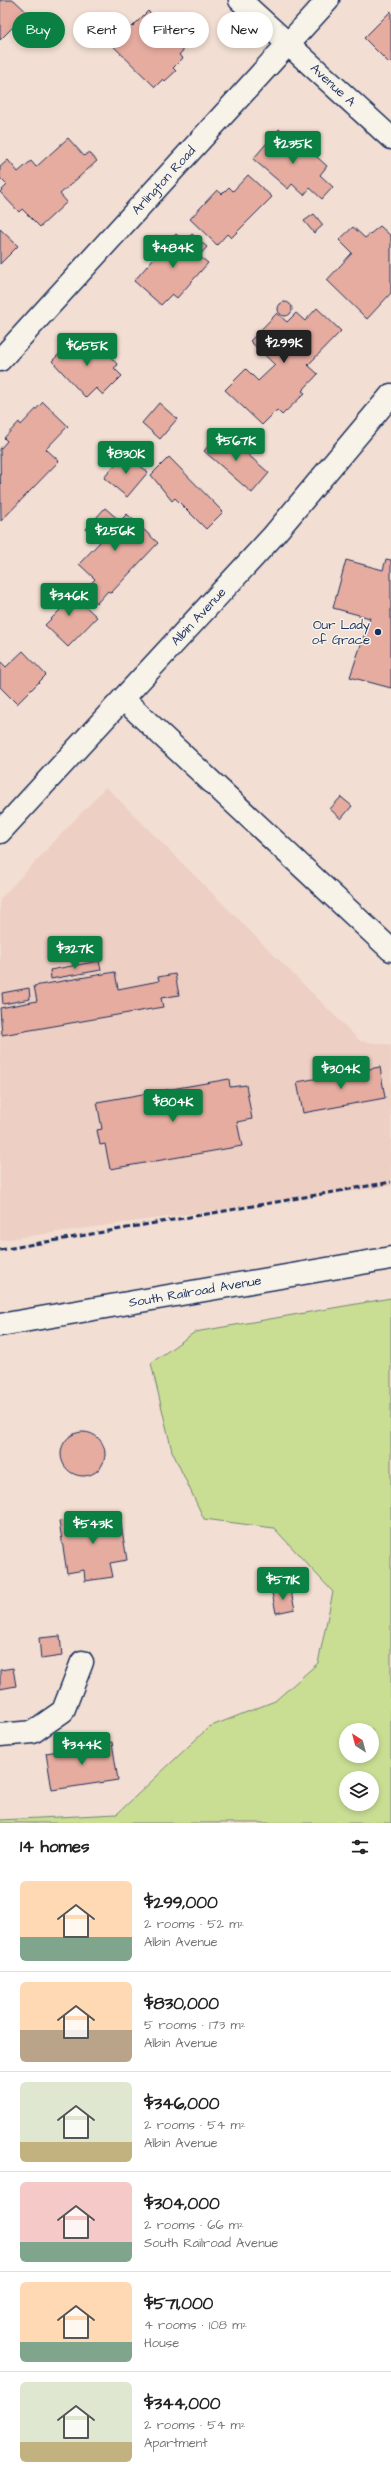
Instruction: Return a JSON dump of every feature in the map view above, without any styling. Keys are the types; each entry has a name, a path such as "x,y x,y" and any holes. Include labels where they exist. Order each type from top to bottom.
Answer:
{"street":[{"name":"Avenue A","path":"240,0 391,138"},
{"name":"Arlington Road","path":"0,360 328,0"},
{"name":"Albin Avenue","path":"0,832 272,537 391,395"},
{"path":"123,699 391,950"},
{"name":"South Railroad Avenue","path":"0,1325 391,1258"},
{"path":"0,1735 33,1732 63,1710 82,1662"}],"shaded area":[{"path":"106,787 360,1041 391,1045 391,1186 0,1240 0,899"}],"green space":[{"path":"391,1298 391,1823 0,1823 0,1820 117,1814 209,1727 275,1701 318,1663 333,1592 274,1528 204,1519 172,1451 151,1363 195,1332"}],"building":[{"path":"0,0 14,0 27,12 12,12 12,28 0,40"},
{"path":"391,11 391,61 389,63 364,38"},
{"path":"139,20 139,48 185,48 179,55 183,58 173,68 176,71 165,81 163,79 155,87 115,48 131,48 131,26 132,27"},
{"path":"279,129 294,142 297,139 327,166 320,175 333,187 322,199 310,188 304,195 292,184 288,189 253,159"},
{"path":"68,138 84,156 89,152 97,161 60,194 67,202 40,227 22,209 19,212 0,192 7,185 0,178 0,167 8,160 18,172 31,161 36,167"},
{"path":"248,175 272,197 231,238 227,234 217,245 190,219 217,190 222,194 229,187 233,191"},
{"path":"314,214 323,225 314,233 304,221"},
{"path":"380,226 391,236 391,293 367,319 327,280 352,253 339,240 353,227 365,238"},
{"path":"0,229 18,246 0,264"},
{"path":"176,234 185,242 192,234 207,247 199,256 208,263 177,298 172,294 161,305 134,281 161,250 166,254 169,251 165,247"},
{"path":"282,302 288,302 292,306 292,312 288,316 282,316 278,312 278,306"},
{"path":"317,308 341,331 308,365 318,374 302,391 305,393 282,415 277,410 262,425 225,390 246,369 258,381 275,365 250,341 277,313 287,322 296,313 305,321"},
{"path":"79,335 97,353 102,348 118,365 114,368 122,376 103,395 96,388 86,398 52,361"},
{"path":"43,402 68,426 46,449 59,461 1,521 0,449 7,441 4,438 19,422 21,425"},
{"path":"159,403 177,419 160,439 142,423"},
{"path":"221,431 269,473 252,493 204,451"},
{"path":"124,453 148,472 127,497 104,478"},
{"path":"169,457 223,512 206,529 175,498 172,501 151,475"},
{"path":"105,508 120,521 127,514 158,543 111,593 108,591 97,603 84,591 95,579 79,564 100,542 86,529"},
{"name":"Our Lady of Grace","path":"386,559 391,560 391,688 350,677 370,618 333,608 346,560 383,570"},
{"path":"58,585 71,597 73,595 97,617 68,647 45,625 60,610 46,598"},
{"path":"23,651 46,675 17,704 0,687 0,661 6,667"},
{"path":"341,797 352,806 341,819 330,809"},
{"path":"99,961 101,970 51,979 50,970"},
{"path":"115,972 118,989 159,981 158,977 175,974 179,995 161,998 163,1007 2,1035 0,1008 37,1001 34,986"},
{"path":"29,988 30,999 3,1004 2,993"},
{"path":"380,1067 385,1098 303,1113 297,1082"},
{"path":"229,1079 230,1087 246,1085 252,1119 237,1122 242,1146 110,1169 105,1144 100,1145 97,1130 102,1129 97,1102"},
{"path":"79,1432 87,1432 92,1433 99,1438 104,1445 104,1463 99,1470 92,1475 79,1476 71,1473 64,1466 61,1458 61,1450 64,1442 71,1435"},
{"path":"119,1512 127,1560 110,1563 113,1577 85,1581 84,1570 67,1573 59,1521"},
{"path":"290,1588 295,1609 276,1613 272,1593"},
{"path":"60,1636 62,1656 41,1659 39,1638"},
{"path":"13,1668 16,1686 0,1689 0,1670"},
{"path":"112,1742 118,1780 52,1790 46,1753"}],"railway":[{"path":"0,1250 391,1182"}],"place":[{"name":"Our Lady of Grace","path":"378,632"}]}
